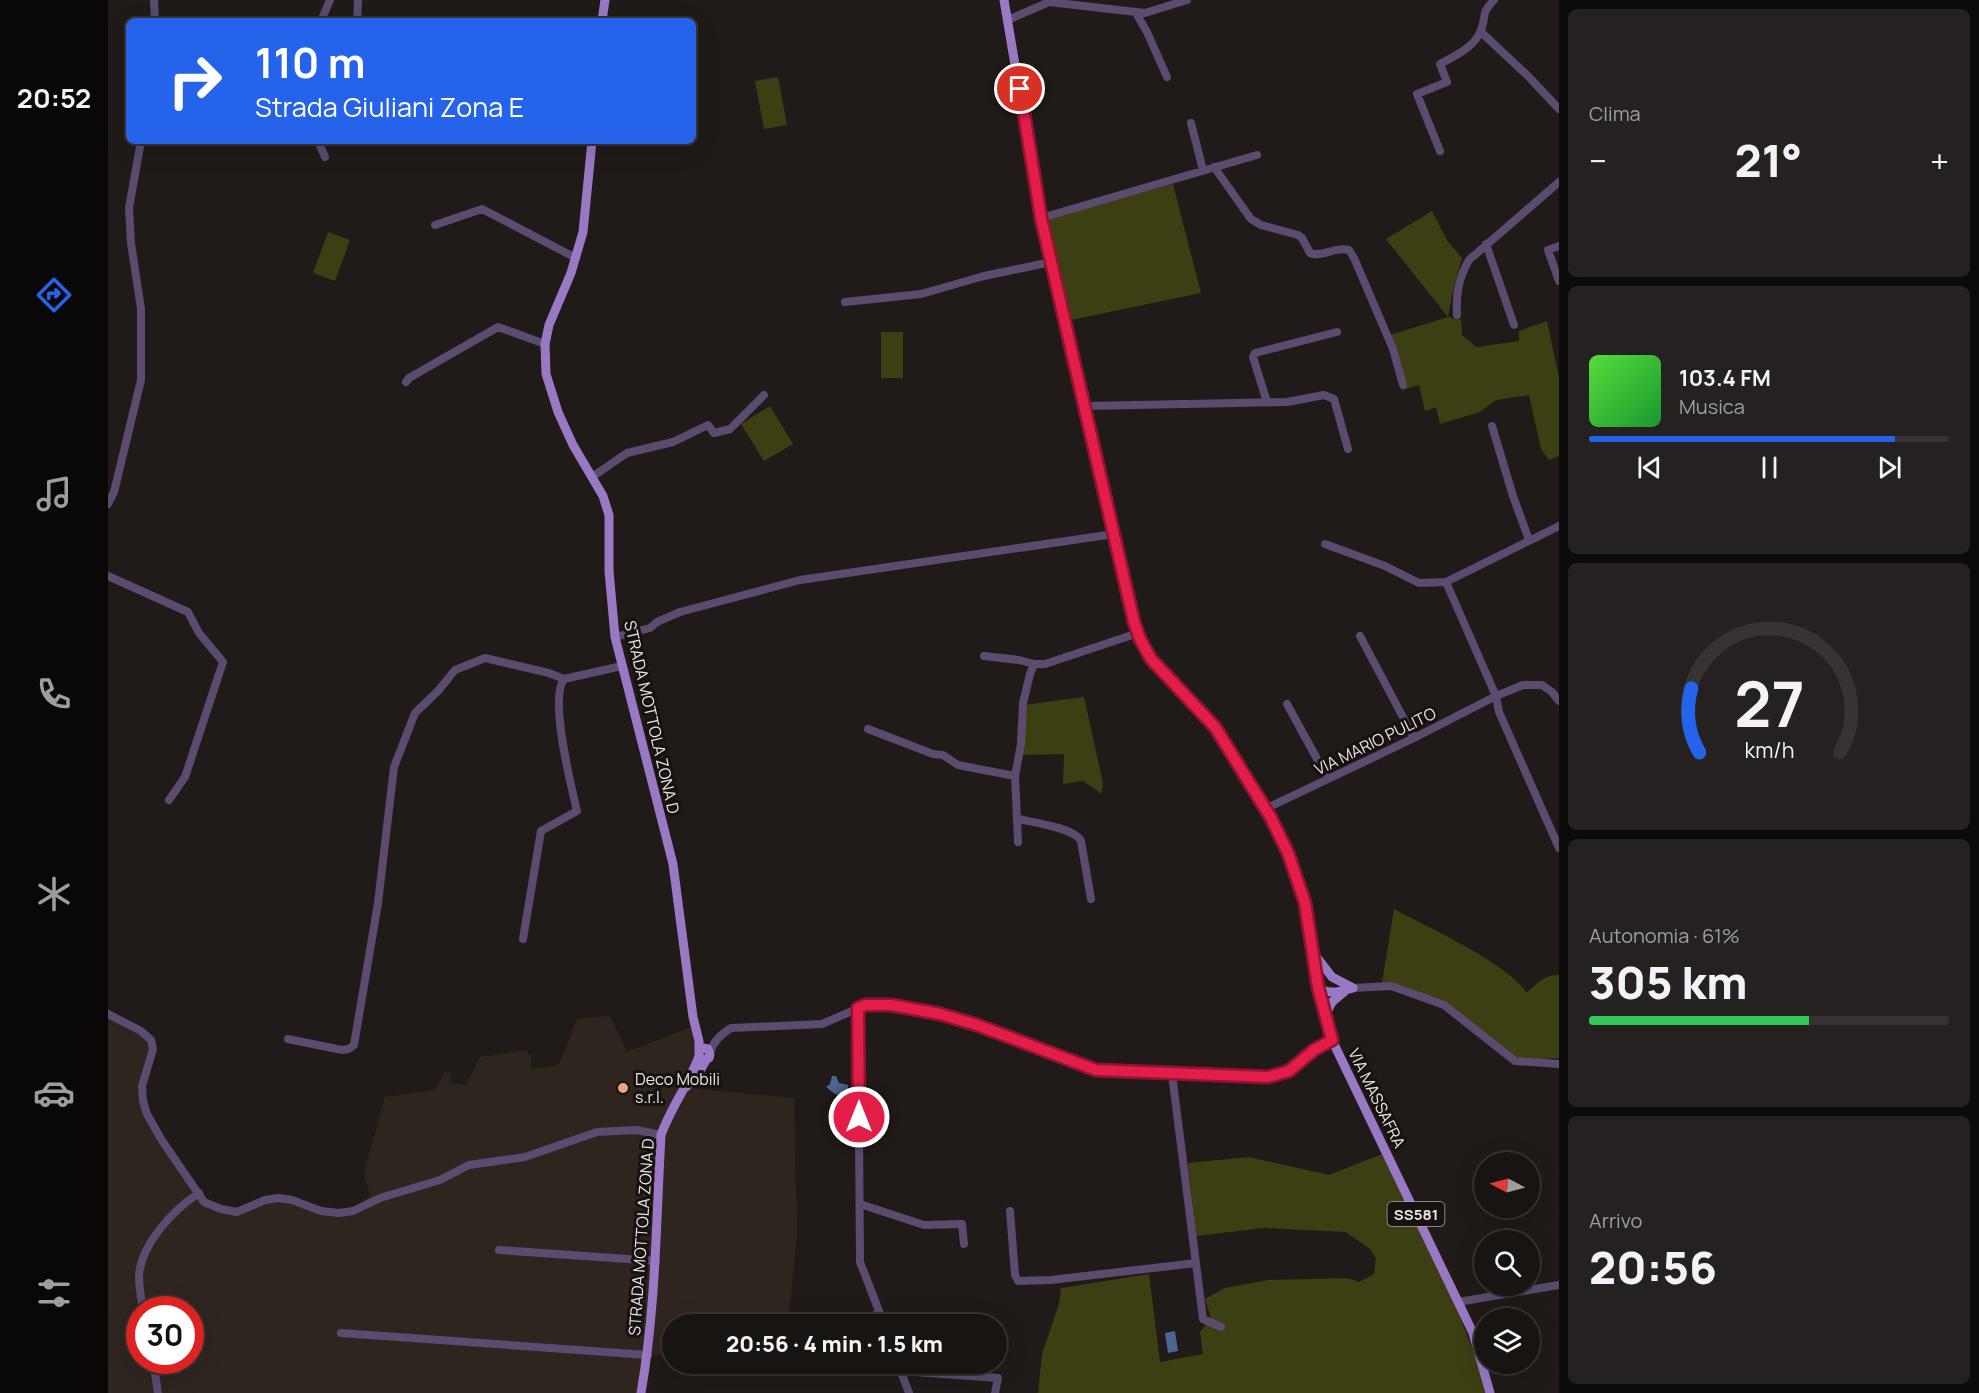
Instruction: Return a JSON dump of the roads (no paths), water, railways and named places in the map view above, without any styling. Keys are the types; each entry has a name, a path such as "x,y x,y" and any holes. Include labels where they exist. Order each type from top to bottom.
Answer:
{"main road":[{"path":"602,18 605,0"},
{"name":"VIA MASSAFRA","path":"1004,0 1041,218 1138,633 1151,659 1215,727 1265,809 1288,853 1305,903 1318,987 1332,1040 1473,1333 1490,1393"},
{"name":"STRADA MOTTOLA ZONA D","path":"592,144 585,222 576,258 549,325 545,345 546,374 551,395 573,445 603,496 609,515 609,571 615,638 673,864 696,1030 706,1051 697,1076 684,1088 667,1118 661,1135 656,1261 648,1355 641,1393"},
{"path":"1312,950 1328,973 1350,989"},
{"path":"1338,982 1324,981 1318,987 1329,992 1350,989"},
{"path":"1325,1016 1332,1002 1350,989"}],"street":[{"path":"154,0 155,18"},
{"path":"322,18 330,0"},
{"path":"357,18 358,0"},
{"path":"1008,20 1049,2 1136,13 1161,10 1187,0"},
{"path":"1440,151 1417,94 1447,82 1440,64 1465,51 1481,32 1485,10 1494,0"},
{"path":"1136,13 1167,77"},
{"path":"1481,32 1559,109"},
{"path":"1191,123 1203,171"},
{"path":"109,502 114,492 141,380 141,309 131,243 129,208 140,144"},
{"path":"319,144 325,157"},
{"path":"1041,218 1257,155"},
{"path":"1214,167 1254,222 1298,235 1310,254 1340,249 1349,250 1393,349 1403,385"},
{"path":"1457,315 1457,286 1461,273 1469,260 1559,182"},
{"path":"435,225 482,209 576,258"},
{"path":"1486,244 1514,325"},
{"path":"1559,246 1548,250 1559,281"},
{"path":"845,302 921,294 984,276 1051,262"},
{"path":"406,382 409,378 498,327 545,345"},
{"path":"1267,402 1253,357 1255,352 1337,332"},
{"path":"592,477 627,453 673,442 708,425 714,433 730,429 764,395"},
{"path":"1085,406 1287,402 1324,395 1334,399 1348,449"},
{"path":"1492,426 1529,540"},
{"path":"1325,544 1385,566 1419,583 1446,582 1559,526"},
{"path":"615,638 650,627 657,621 680,612 800,580 1114,534"},
{"path":"108,576 188,612 199,633 223,662 185,777 169,800"},
{"path":"1446,582 1496,696 1499,712 1559,848"},
{"path":"984,656 1045,664 1138,633"},
{"path":"1360,636 1414,738"},
{"path":"288,1039 342,1050 354,1045 378,903 394,767 415,713 438,691 455,670 484,658 549,673 564,679 622,666"},
{"path":"1018,842 1015,776 1021,744 1023,703 1034,664"},
{"path":"523,939 541,831 577,811 562,740 559,709 560,684 564,679"},
{"name":"VIA MARIO PULITO","path":"1265,809 1523,685 1542,685 1559,701"},
{"path":"1287,704 1328,779"},
{"path":"868,729 933,754 939,754 958,765 1015,776"},
{"path":"1018,819 1068,831 1078,836 1081,841 1091,898"},
{"path":"1350,989 1391,986 1444,1005 1515,1061 1559,1064"},
{"path":"706,1051 720,1035 731,1028 822,1024 866,1005 891,1005 940,1014 977,1025 1096,1070 1268,1077 1289,1071 1314,1050 1332,1040"},
{"path":"858,1008 860,1262 879,1314"},
{"path":"108,1014 141,1031 151,1040 153,1049 142,1086 143,1101 147,1114 161,1139 204,1202 237,1212 265,1200 278,1198 292,1200 321,1211 339,1213 352,1211 380,1198 440,1180 469,1165 525,1157 597,1131 637,1130 661,1135"},
{"path":"1172,1074 1203,1319 1221,1327"},
{"path":"141,1296 139,1274 145,1253 162,1227 182,1204 199,1193"},
{"path":"860,1204 924,1225 962,1224 964,1244"},
{"path":"1010,1211 1015,1275 1018,1281 1051,1280 1196,1263"},
{"path":"499,1250 656,1261"},
{"path":"1458,1302 1559,1285"},
{"path":"341,1333 648,1355"},
{"path":"155,1374 158,1393"},
{"path":"902,1374 909,1393"},
{"path":"962,1374 998,1378 995,1393"}],"water":[{"path":"832,1076 836,1076 839,1083 848,1085 847,1096 835,1094 826,1087 830,1084"},
{"path":"1175,1331 1178,1351 1168,1353 1165,1333"}],"place":[{"name":"Deco Mobili s.r.l.","path":"623,1088"}]}
